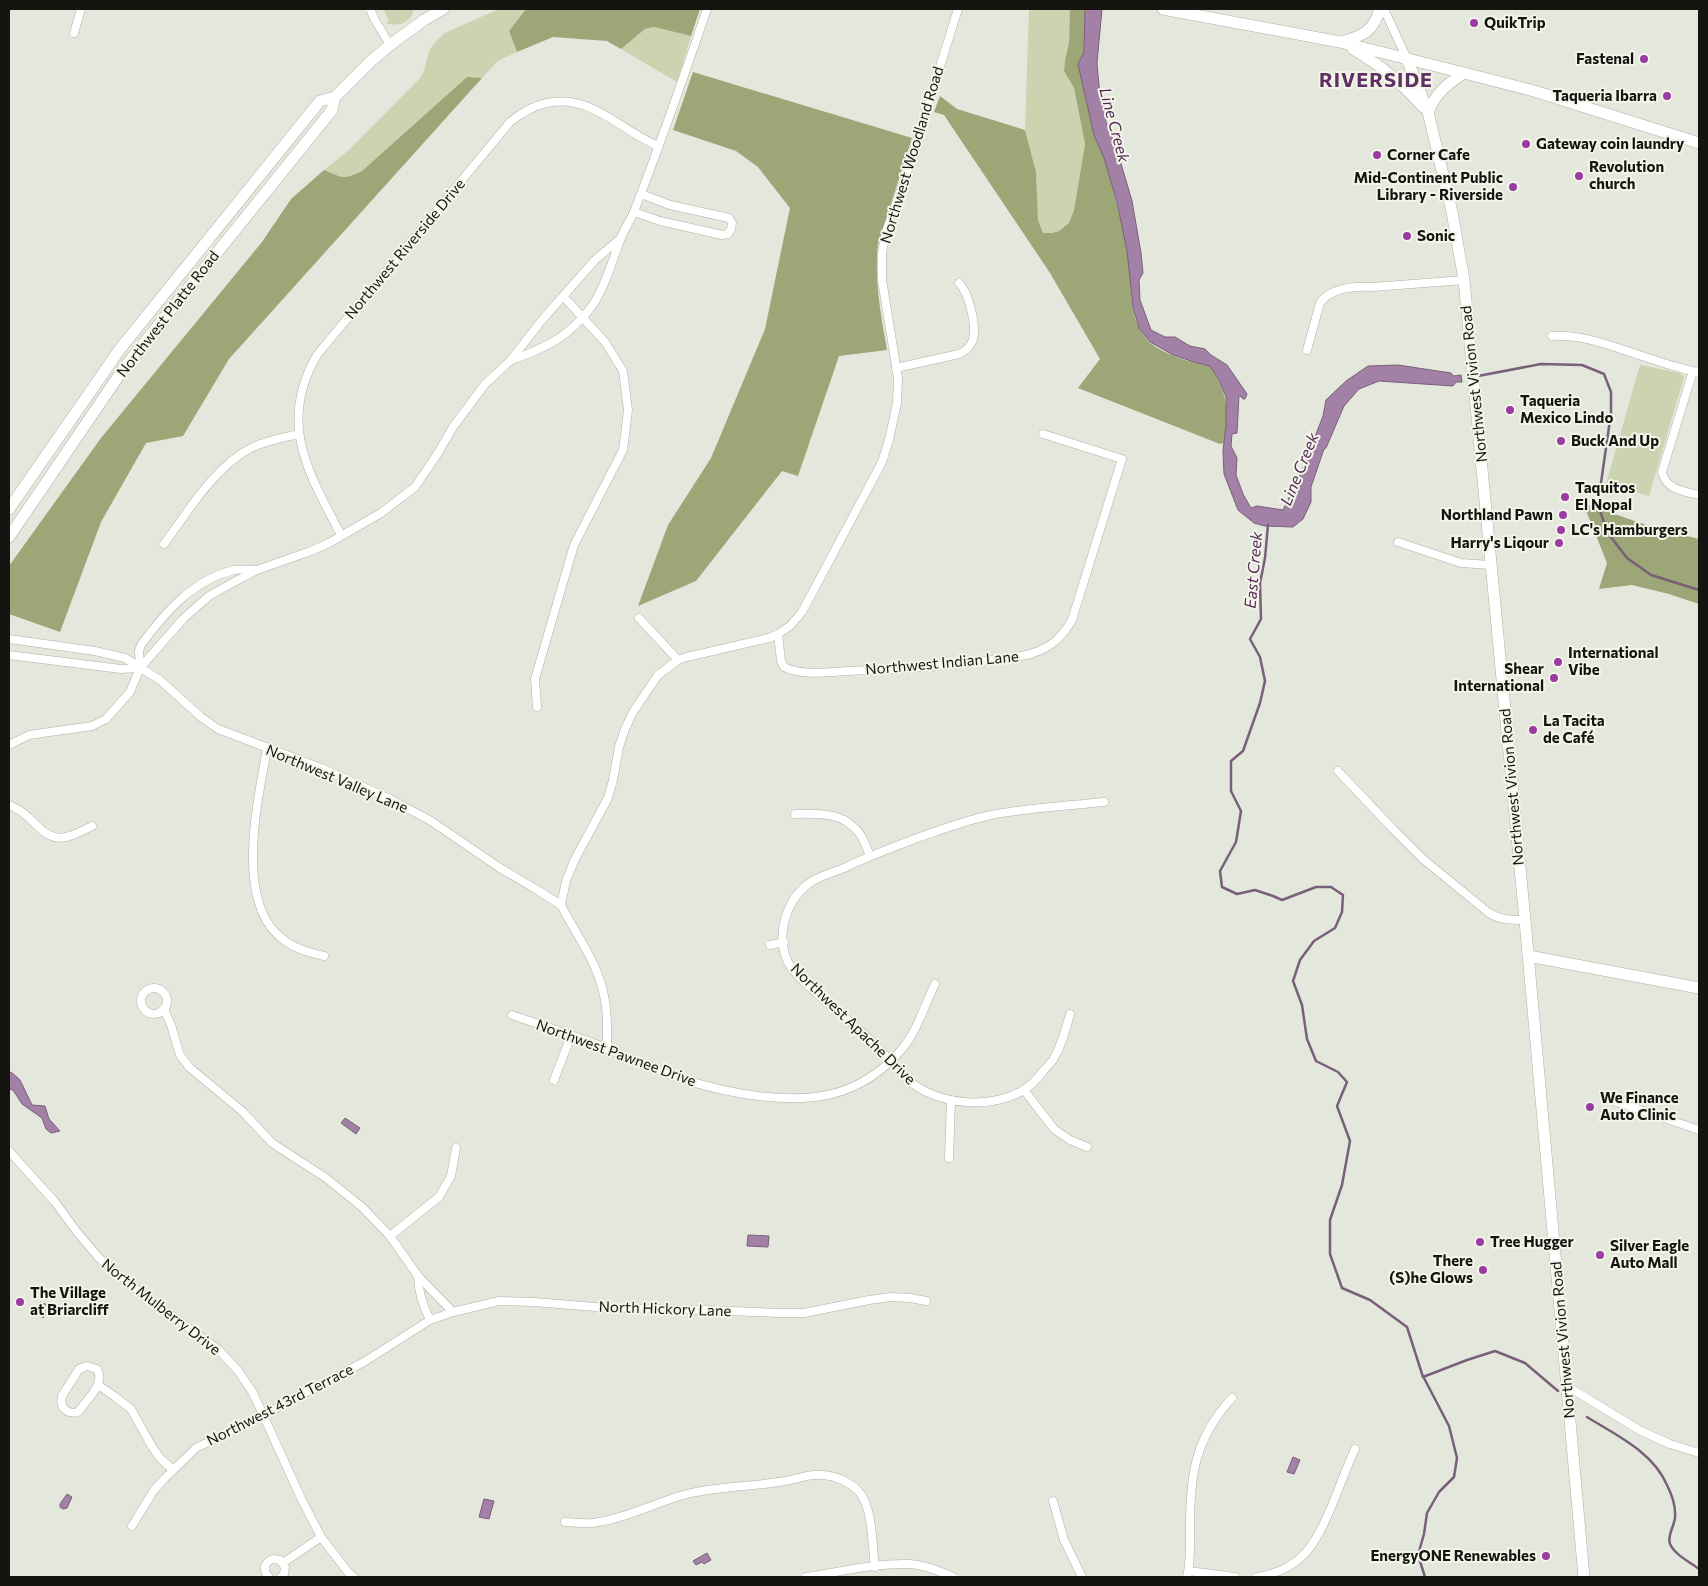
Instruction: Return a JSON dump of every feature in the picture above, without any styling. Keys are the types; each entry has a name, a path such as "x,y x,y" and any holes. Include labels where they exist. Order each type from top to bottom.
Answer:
{"main road":[{"path":"1163,9 1340,42 1534,91 1699,142"},
{"path":"1340,42 1366,33 1373,27 1380,9"},
{"name":"Northwest Platte Road","path":"9,509 129,337 320,101 335,97 371,61 436,11"},
{"path":"1340,42 1370,59 1394,78 1428,112 1439,92 1447,84 1464,73"},
{"name":"Northwest Vivion Road","path":"1407,59 1428,112 1452,212 1464,280 1525,920 1584,1577"},
{"name":"Northwest Platte Road","path":"9,538 124,368 332,110 335,97"},
{"path":"1528,956 1699,988"}],"street":[{"path":"74,33 81,9"},
{"path":"370,9 390,45"},
{"path":"510,361 553,343 566,335 593,305 641,194 707,9"},
{"name":"Northwest Woodland Road","path":"561,906 566,881 575,859 608,798 624,729 654,680 667,667 678,660 769,638 790,626 802,612 882,462 889,440 896,403 896,368 882,280 882,254 886,232 906,175 958,9"},
{"name":"Northwest Vivion Road","path":"1384,9 1407,59"},
{"name":"Northwest Riverside Drive","path":"341,536 314,485 298,434 298,409 302,389 307,371 316,355 510,122 520,114 556,101 571,101 594,108 644,140 659,146"},
{"path":"634,212 660,221 722,235 728,234 731,229 732,222 729,218 670,205 641,194"},
{"path":"9,745 29,735 81,728 99,723 114,712 130,692 140,668 184,618 209,596 258,570 311,552 382,512 415,487 453,427 485,384 510,361 595,260 621,238"},
{"path":"1307,350 1320,303 1324,297 1336,292 1360,287 1373,288 1464,280"},
{"path":"896,368 959,354 971,344 974,330 968,296 959,283"},
{"path":"537,707 535,679 574,545 622,450 628,410 623,371 605,342 564,296"},
{"path":"1552,336 1568,335 1583,338 1696,372 1662,472 1665,483 1673,488 1699,495"},
{"path":"164,544 211,482 238,456 266,442 298,434"},
{"name":"Northwest Indian Lane","path":"778,634 781,661 784,667 798,671 827,672 964,664 1032,654 1048,647 1063,635 1072,620 1122,459 1043,434"},
{"path":"1398,542 1461,563 1491,565"},
{"path":"140,668 139,651 141,644 173,605 213,578 236,570 258,570"},
{"path":"639,618 678,660"},
{"name":"Northwest Valley Lane","path":"9,639 95,651 125,658 160,680 209,724 232,736 321,768 390,799 431,821 492,863 561,906"},
{"path":"9,655 121,669 140,668"},
{"path":"267,749 257,811 254,846 256,897 269,926 278,936 300,950 324,956"},
{"path":"1338,771 1423,859 1488,913 1507,920 1525,920"},
{"name":"Northwest Apache Drive","path":"1024,1090 1002,1099 979,1102 951,1100 922,1089 901,1074 859,1030 796,973 788,961 784,942 784,923 787,912 792,901 807,885 817,878 948,826 990,815 1035,808 1104,802"},
{"path":"9,805 21,811 46,834 55,838 65,838 92,826"},
{"path":"795,814 820,813 836,816 850,824 860,834 870,856"},
{"path":"561,906 589,956 603,991 607,1019 608,1049"},
{"path":"770,945 784,942"},
{"name":"Northwest Pawnee Drive","path":"512,1015 608,1049 658,1071 704,1086 787,1100 816,1098 844,1090 869,1077 890,1061 913,1034 935,984"},
{"path":"164,1009 180,1055 190,1068 229,1100 272,1143 326,1178 362,1207 390,1236 418,1276 453,1312"},
{"path":"1070,1014 1054,1060 1024,1090 1054,1129 1070,1140 1087,1147"},
{"path":"554,1080 570,1036"},
{"path":"949,1158 951,1100"},
{"path":"1614,1102 1699,1130"},
{"path":"390,1236 439,1197 451,1176 456,1148"},
{"name":"North Mulberry Drive","path":"9,1151 55,1202 99,1258 142,1294 219,1350 239,1372 253,1393 321,1537 354,1577"},
{"path":"418,1276 421,1298 430,1320"},
{"name":"North Hickory Lane","path":"453,1312 499,1301 616,1308 779,1314 804,1313 869,1300 891,1298 910,1298 926,1302"},
{"name":"Northwest 43rd Terrace","path":"132,1526 154,1490 196,1448 364,1362 430,1320 453,1312"},
{"path":"90,1366 97,1369 100,1376 98,1385 78,1412 70,1412 63,1408 62,1396 79,1369 90,1366"},
{"path":"98,1385 131,1409 159,1457 173,1470"},
{"path":"1567,1386 1640,1430 1670,1444 1699,1453"},
{"path":"1232,1398 1210,1426 1194,1468 1190,1503 1188,1574 1235,1577"},
{"path":"1256,1577 1272,1574 1290,1566 1313,1546 1322,1531 1355,1449"},
{"path":"565,1522 591,1523 621,1516 685,1495 786,1481 821,1474 847,1482 859,1491 862,1496 868,1512 875,1567"},
{"path":"1053,1501 1064,1540 1082,1577"},
{"path":"283,1563 321,1537"},
{"path":"268,1577 264,1569 267,1562 273,1559 283,1563"},
{"path":"281,1577 285,1570 283,1563"},
{"path":"806,1577 909,1564 929,1568 954,1577"}],"green space":[{"path":"383,9 414,9 407,21 396,24 386,23 389,21"},
{"path":"499,9 526,9 509,31 517,52 498,61 482,78 467,77 362,171 343,177 324,170 349,150 420,78 430,49 445,33"},
{"path":"526,9 700,9 691,36 654,27 645,29 621,49 607,41 553,37 517,52 509,31"},
{"path":"1029,9 1070,9 1069,44 1064,71 1074,88 1085,144 1074,210 1069,223 1059,231 1052,233 1043,233 1038,220 1036,172 1025,130"},
{"path":"1070,9 1085,9 1085,71 1088,102 1095,137 1104,157 1127,249 1132,303 1137,323 1150,343 1157,348 1179,358 1210,366 1221,385 1226,403 1224,443 1220,444 1078,388 1100,359 1050,273 944,115 934,112 940,96 957,109 1025,130 1036,172 1038,220 1043,233 1059,231 1069,223 1074,210 1085,144 1074,88 1064,71 1069,43"},
{"path":"654,27 691,36 677,82 621,49 645,29"},
{"path":"693,72 912,138 878,244 877,271 880,311 887,350 839,356 798,476 782,471 696,581 638,606 668,525 711,458 765,329 790,208 758,167 736,151 673,130"},
{"path":"467,77 482,78 229,359 183,436 146,443 101,522 60,632 9,614 9,566 101,438 262,242 291,199 324,170 343,177 362,171"},
{"path":"1640,365 1680,373 1684,377 1649,496 1606,484"},
{"path":"1583,503 1652,527 1699,539 1699,604 1632,585 1599,589 1607,563"}],"shaded area":[{"path":"1085,9 1102,9 1097,63 1099,86 1106,122 1117,150 1132,201 1143,273 1139,280 1140,300 1151,330 1165,337 1175,337 1190,346 1205,349 1227,365 1247,394 1245,399 1239,395 1237,433 1232,434 1231,446 1237,458 1236,475 1251,508 1257,506 1283,510 1301,473 1323,416 1326,400 1346,381 1368,366 1398,365 1451,373 1453,376 1461,375 1462,382 1456,382 1453,386 1379,381 1359,389 1344,406 1324,449 1311,487 1311,502 1303,519 1293,527 1265,526 1254,523 1238,510 1224,474 1223,451 1226,425 1226,397 1219,380 1210,366 1173,355 1150,342 1139,328 1133,307 1127,251 1117,202 1104,158 1094,135 1078,64 1084,52"},
{"path":"11,1072 20,1080 32,1105 45,1106 49,1119 60,1131 51,1133 46,1129 42,1118 22,1104 13,1090 9,1089 9,1073"},
{"path":"345,1118 360,1128 356,1134 341,1123"},
{"path":"748,1235 769,1236 768,1247 747,1246"},
{"path":"40,1302 53,1307 50,1314 47,1313 43,1318 41,1311 37,1310"},
{"path":"1293,1457 1300,1460 1294,1474 1287,1472"},
{"path":"67,1494 72,1497 67,1508 63,1509 60,1507 60,1504"},
{"path":"484,1499 494,1501 489,1519 479,1517"},
{"path":"707,1553 711,1560 704,1564 702,1562 696,1565 693,1561"}],"waterway":[{"name":"Line Creek","path":"1478,376 1541,364 1582,365 1604,374 1611,392 1611,413 1598,504 1607,532 1627,558 1651,575 1699,590"},
{"name":"East Creek","path":"1268,525 1265,558 1260,583 1261,619 1250,639 1260,657 1265,681 1260,703 1243,751 1231,761 1231,791 1241,811 1236,842 1220,871 1222,887 1237,894 1255,890 1282,900 1316,887 1331,887 1343,895 1342,912 1335,928 1314,941 1300,960 1293,981 1302,1005 1307,1039 1316,1061 1338,1072 1347,1082 1337,1106 1350,1141 1342,1185 1330,1220 1330,1254 1342,1288 1370,1300 1407,1327 1423,1377 1495,1351 1525,1363 1558,1391"},
{"path":"1424,1378 1449,1426 1457,1458 1454,1477 1439,1492 1427,1513 1418,1555 1425,1577"},
{"name":"East Creek","path":"1587,1417 1633,1445 1661,1473 1675,1510 1675,1518 1669,1537 1670,1544 1679,1555 1699,1569"}],"place":[{"name":"QuikTrip","path":"1474,23"},
{"name":"Fastenal","path":"1644,59"},
{"name":"Taqueria Ibarra","path":"1667,96"},
{"name":"Gateway coin laundry","path":"1526,144"},
{"name":"Corner Cafe","path":"1377,155"},
{"name":"Revolution church","path":"1579,176"},
{"name":"Mid-Continent Public Library - Riverside","path":"1513,187"},
{"name":"Sonic","path":"1407,236"},
{"name":"Taqueria Mexico Lindo","path":"1510,410"},
{"name":"Buck And Up","path":"1561,441"},
{"name":"Taquitos El Nopal","path":"1565,497"},
{"name":"Northland Pawn","path":"1563,515"},
{"name":"LC's Hamburgers","path":"1561,530"},
{"name":"Harry's Liqour","path":"1559,543"},
{"name":"International Vibe","path":"1558,662"},
{"name":"Shear International","path":"1554,678"},
{"name":"La Tacita de Café","path":"1533,730"},
{"name":"We Finance Auto Clinic","path":"1590,1107"},
{"name":"Tree Hugger","path":"1480,1242"},
{"name":"Silver Eagle Auto Mall","path":"1600,1255"},
{"name":"There (S)he Glows","path":"1483,1270"},
{"name":"The Village at Briarcliff","path":"20,1302"},
{"name":"EnergyONE Renewables","path":"1546,1556"}],"district":[{"name":"RIVERSIDE","path":"1376,80"}]}
